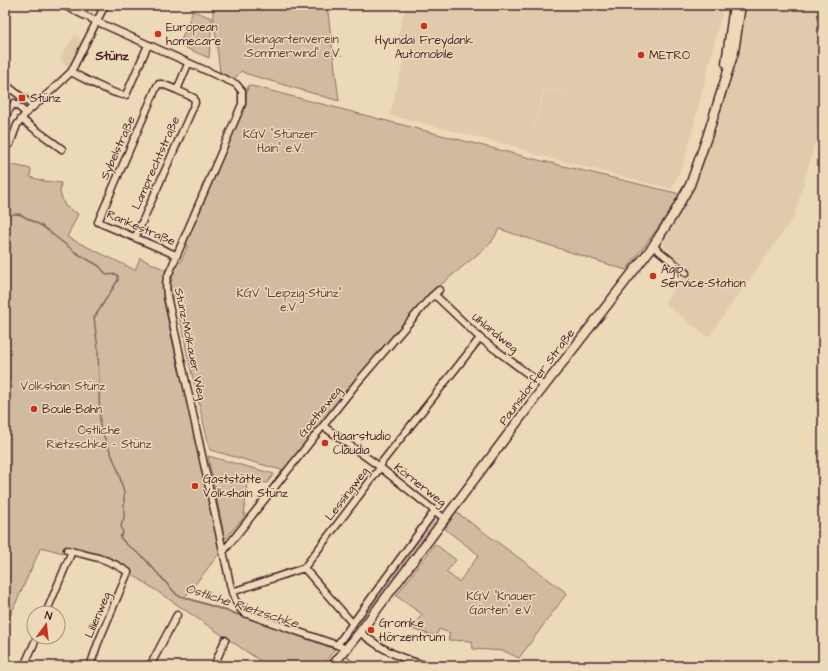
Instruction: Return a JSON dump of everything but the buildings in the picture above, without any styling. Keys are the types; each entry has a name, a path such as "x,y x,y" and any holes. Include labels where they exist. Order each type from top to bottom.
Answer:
{"main road":[{"name":"Paunsdorfer Straße","path":"724,82 734,5"},
{"name":"Paunsdorfer Straße","path":"332,666 360,632 544,386 653,246 673,215 690,185 734,52 741,5"}],"street":[{"path":"63,5 96,22 188,64 177,90"},
{"path":"10,144 13,133 26,113 71,72 105,5"},
{"path":"71,72 114,93 123,96 126,95 148,45"},
{"name":"Stünz-Mölkauer Weg","path":"188,64 236,84 242,91 242,104 176,255 166,284 167,296 232,592 237,604 244,613 346,649"},
{"path":"5,84 33,106"},
{"name":"Sybelstraße","path":"98,222 159,84 177,90"},
{"name":"Lamprechtstraße","path":"135,238 195,103 194,98 177,90"},
{"path":"5,116 14,103 26,113"},
{"path":"21,119 62,149"},
{"name":"Rankestraße","path":"98,222 176,255"},
{"path":"653,246 686,273"},
{"name":"Goetheweg","path":"223,552 383,352 431,297 439,290"},
{"name":"Uhlandweg","path":"433,296 437,297 480,338 544,386"},
{"name":"Lessingweg","path":"304,568 380,468 382,462 480,338"},
{"name":"Körnerweg","path":"323,426 376,464 434,512 445,519"},
{"path":"338,645 434,512"},
{"name":"Lilienweg","path":"49,605 70,550 93,555 110,561 128,572 98,643 90,666"},
{"path":"232,592 304,568 353,624"},
{"path":"150,666 178,615"},
{"path":"360,632 374,643 397,656 428,666"},
{"path":"214,666 225,640"},
{"path":"24,666 33,645"}],"shaded area":[{"path":"406,5 724,5 683,164 672,189 390,115 406,50 395,47","holes":["544,88 590,100 545,89 528,147"]},
{"path":"747,5 823,5 823,115 794,217 708,337 664,303 688,270 675,259 665,246 664,239 695,185 739,54"},
{"path":"75,35 83,42 68,69 60,57"}],"green space":[{"name":"Kleingartenverein „Sommerwind“ e.V.","path":"212,5 327,5 339,101 241,71 235,78 230,78 220,72"},
{"path":"193,11 212,18 209,58 179,45"},
{"path":"248,85 680,195 667,216 626,270 499,229 491,243 438,287 355,381 285,471 210,450 179,317 183,302 170,298 170,289 175,267 177,263 181,262 188,245 185,243 245,105"},
{"name":"Östliche Rietzschke - Stünz","path":"9,164 31,169 30,177 44,181 61,183 60,193 65,206 78,214 67,237 135,270 140,258 166,270 162,283 163,298 222,550 185,597 251,618 335,649 322,666 268,666 108,558 65,547 63,553 41,547 5,627 5,191"},
{"path":"208,456 274,474 267,483 247,481 244,517 225,539"},
{"path":"434,512 445,519 346,649 337,645"},
{"name":"KGV \"Knauer Gärten\" e.V.","path":"456,512 567,593 519,658 504,651 473,649 472,641 448,640 450,633 439,629 436,636 411,629 422,614 396,596 435,544 456,560 446,572 459,582 479,555 445,529"}],"waterway":[{"name":"Östliche Rietzschke","path":"5,215 19,214 42,226 75,252 99,266 107,275 116,274 118,276 118,280 94,318 98,349 100,427 118,470 124,493 124,518 121,526 123,533 120,537 126,544 143,557 177,595 279,628"},
{"name":"Östliche Rietzschke","path":"346,656 358,666"}],"place":[{"name":"Hyundai Freydank Automobile","path":"424,26"},
{"name":"European homecare","path":"158,34"},
{"name":"METRO","path":"641,55"},
{"name":"Stünz","path":"22,98"},
{"name":"Agip Service-Station","path":"653,276"},
{"name":"Boule-Bahn","path":"34,409"},
{"name":"Haarstudio Claudia","path":"325,443"},
{"name":"Gaststätte Volkshain Stünz","path":"195,486"},
{"name":"Gromke Hörzentrum","path":"371,630"}],"district":[{"name":"Stünz","path":"112,56"}],"park label":[{"name":"KGV \"Stünzer Hain\" e.V.","path":"280,141"},
{"name":"KGV \"Leipzig-Stünz\" e.V.","path":"289,300"},
{"name":"Volkshain Stünz","path":"63,386"}]}
